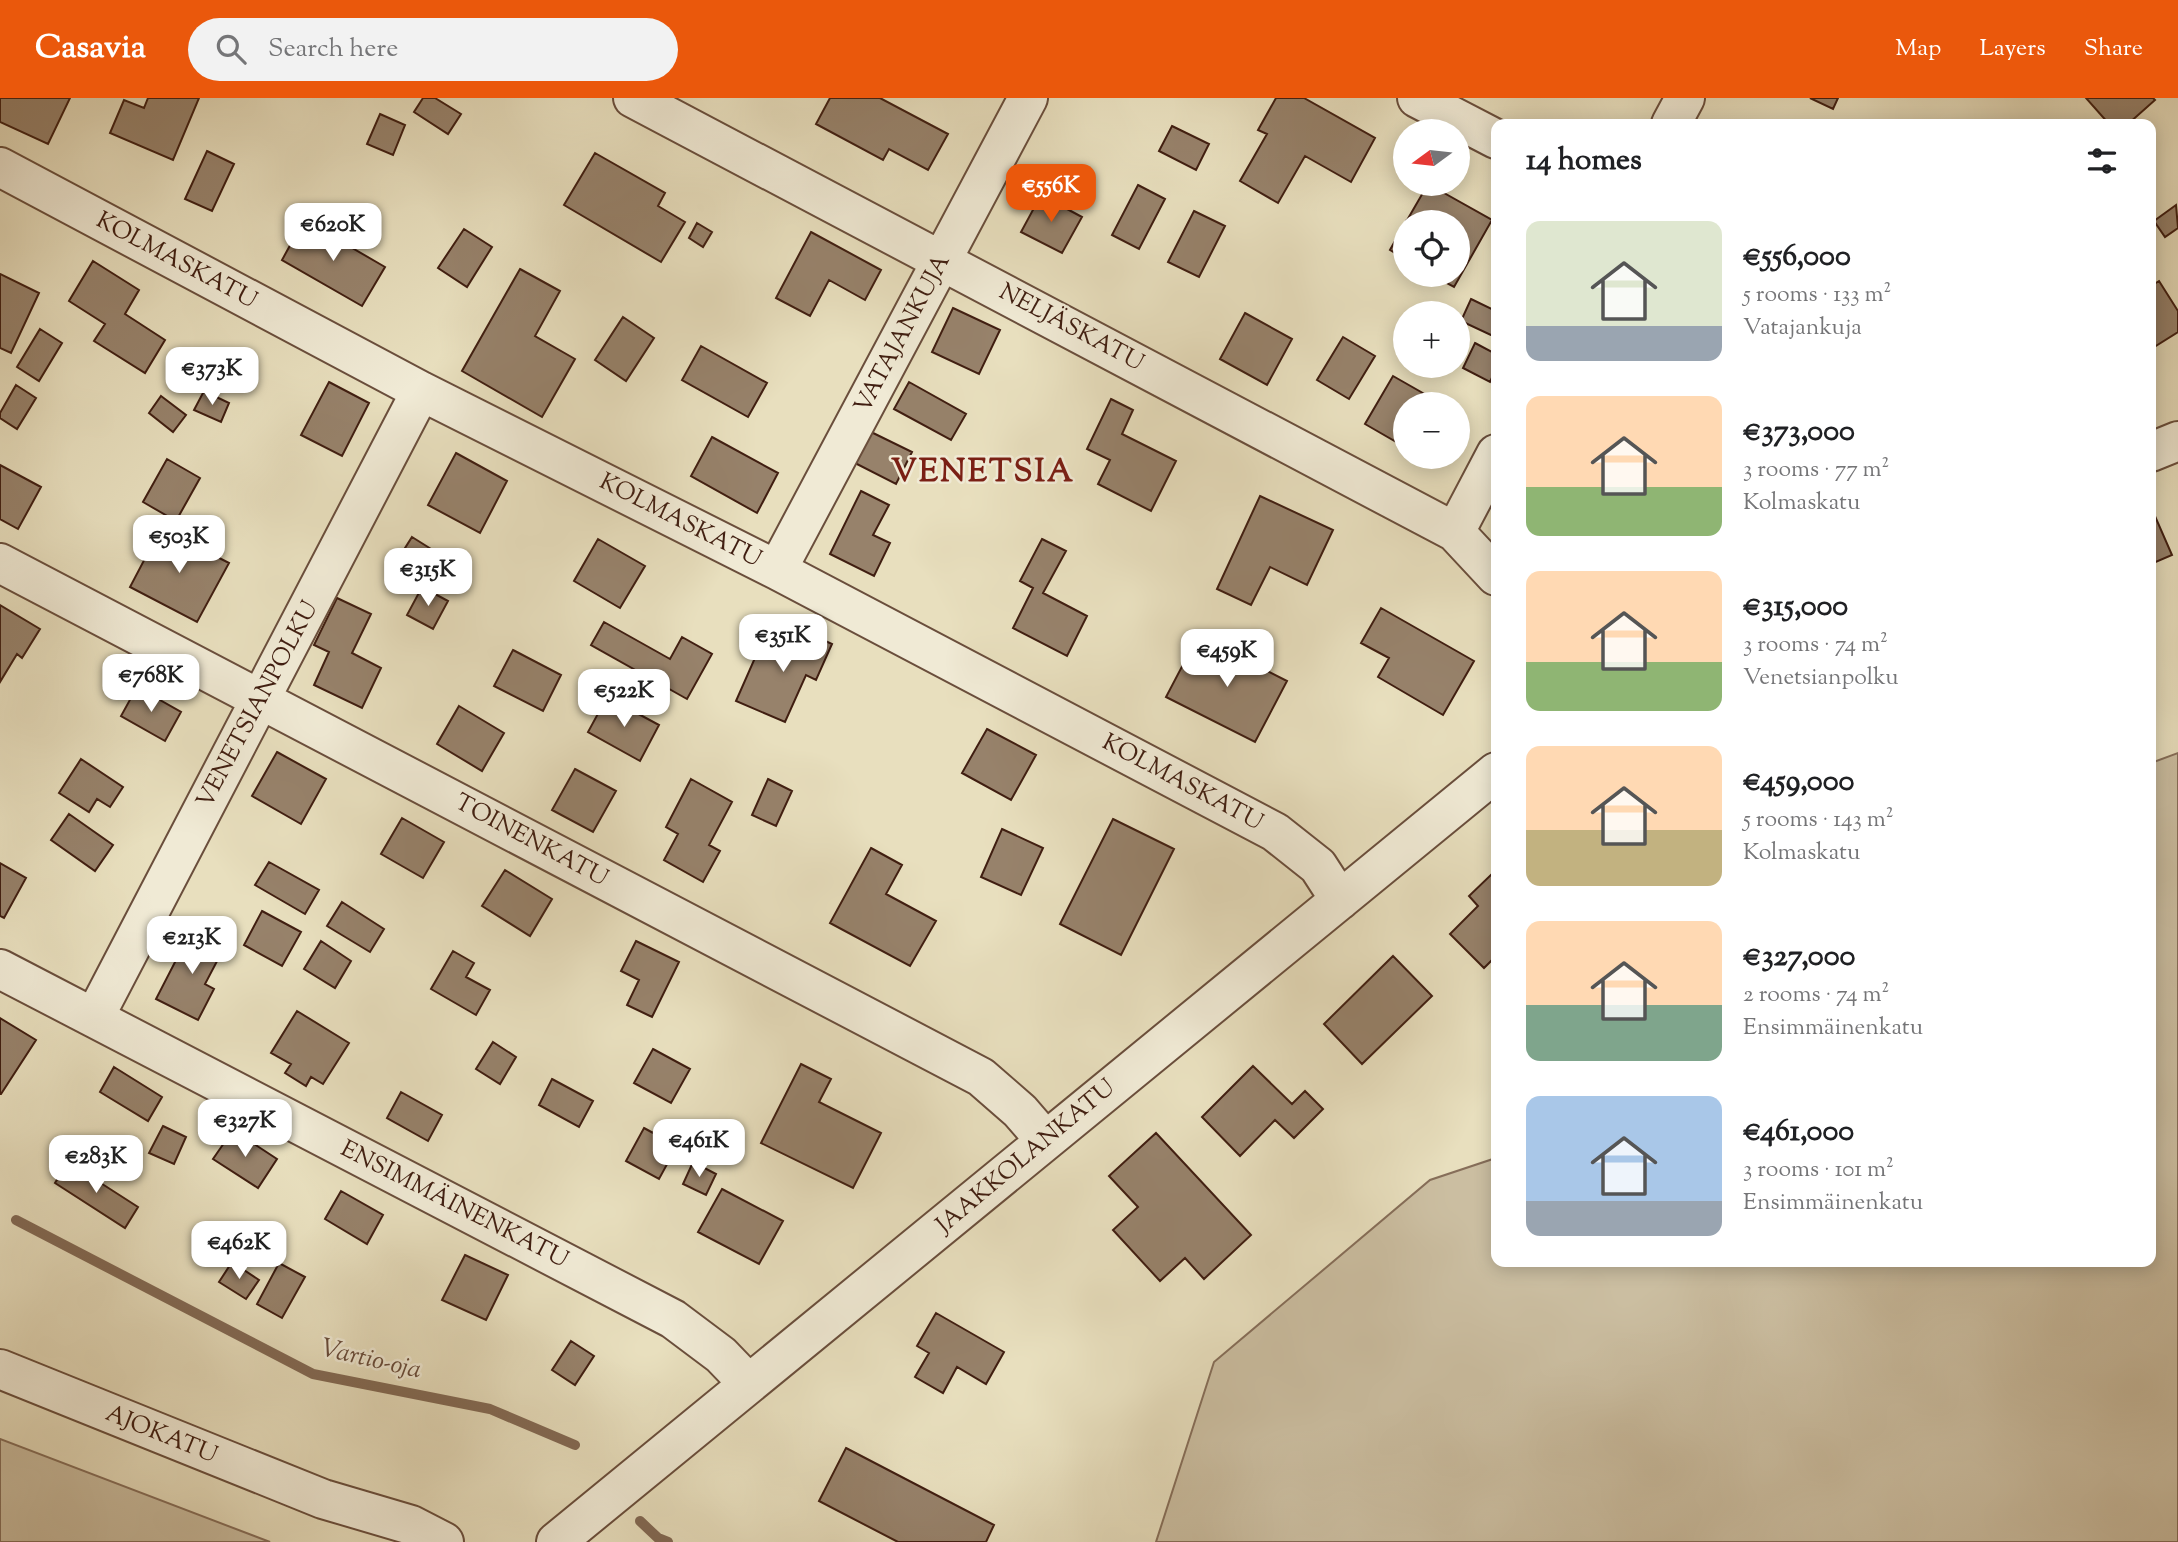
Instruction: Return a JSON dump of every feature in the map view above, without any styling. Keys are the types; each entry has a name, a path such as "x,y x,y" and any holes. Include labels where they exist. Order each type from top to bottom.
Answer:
{"street":[{"name":"NELJÄSKATU","path":"633,98 1455,532 1491,571"},
{"name":"VATAJANKUJA","path":"777,570 1028,98"},
{"path":"1417,98 1491,136"},
{"path":"1674,119 1685,98"},
{"name":"KOLMASKATU","path":"0,167 421,391 777,570 1275,832 1318,866 1340,900"},
{"name":"VENETSIANPOLKU","path":"94,1018 421,391"},
{"path":"2156,450 2178,441"},
{"path":"1455,532 1491,464"},
{"name":"TOINENKATU","path":"0,563 981,1077 1020,1111 1045,1140"},
{"name":"JAAKKOLANKATU","path":"556,1542 747,1382 939,1230 1045,1140 1491,776"},
{"name":"ENSIMMÄINENKATU","path":"0,969 673,1319 721,1355 747,1382"},
{"name":"AJOKATU","path":"0,1369 323,1499 411,1525 444,1542"},
{"name":"AJOKATU","path":"323,1499 392,1542"}],"shaded area":[{"path":"2178,753 2178,1542 1156,1542 1214,1362 1430,1180 1491,1160 1491,1267 2156,1267 2156,761"},
{"path":"0,1439 270,1542 0,1542"}],"building":[{"path":"0,98 70,98 48,144 0,122"},
{"path":"148,98 199,98 173,160 110,133 124,100 144,108"},
{"path":"423,98 435,98 461,114 448,134 414,112"},
{"path":"830,98 880,98 948,134 928,170 889,149 883,160 816,124"},
{"path":"1276,98 1304,98 1375,138 1351,182 1305,156 1278,203 1240,181 1267,134 1258,130"},
{"path":"1810,98 1838,98 1833,109"},
{"path":"2086,98 2155,100 2134,119 2105,119"},
{"path":"380,114 405,125 393,155 367,144"},
{"path":"1172,126 1209,144 1196,170 1159,151"},
{"path":"207,151 234,164 212,211 185,199"},
{"path":"595,153 665,193 658,206 685,222 661,262 564,205"},
{"path":"1138,185 1165,199 1139,249 1112,235"},
{"path":"1041,195 1082,217 1062,253 1021,232"},
{"path":"1421,196 1449,196 1491,222 1470,259 1470,210 1413,210"},
{"path":"2176,205 2178,228 2165,237 2156,220"},
{"path":"1194,211 1225,226 1199,277 1168,262"},
{"path":"304,220 385,267 362,306 282,260"},
{"path":"697,223 712,232 703,247 689,238"},
{"path":"464,229 492,247 467,287 438,268"},
{"path":"811,232 881,270 865,300 829,280 810,316 776,298"},
{"path":"93,261 139,290 125,314 165,340 145,373 94,341 105,324 69,301"},
{"path":"520,269 560,291 535,336 575,359 542,417 462,371"},
{"path":"0,274 39,293 11,353 0,348"},
{"path":"2159,281 2178,311 2178,332 2156,346 2156,283"},
{"path":"1471,299 1491,309 1491,335 1470,325"},
{"path":"953,308 1000,330 979,374 932,352"},
{"path":"1245,313 1292,339 1267,385 1220,359"},
{"path":"623,317 654,338 626,381 595,360"},
{"path":"40,329 62,343 39,381 17,367"},
{"path":"1343,337 1375,356 1349,399 1317,380"},
{"path":"1475,343 1491,351 1490,382 1470,372 1470,353"},
{"path":"701,346 767,383 748,417 682,380"},
{"path":"1393,376 1421,392 1393,392 1393,440 1365,424"},
{"path":"329,382 369,403 342,456 301,435"},
{"path":"909,382 966,414 951,440 894,409"},
{"path":"16,385 36,398 17,429 0,418 0,413"},
{"path":"204,391 229,403 221,422 194,410"},
{"path":"161,396 186,415 173,432 149,413"},
{"path":"1111,399 1133,410 1122,434 1176,461 1151,511 1098,484 1110,460 1087,449"},
{"path":"867,430 912,452 896,484 851,461"},
{"path":"712,437 778,473 757,513 691,476"},
{"path":"456,453 507,481 480,533 428,505"},
{"path":"167,459 200,478 176,521 143,502"},
{"path":"0,465 41,487 18,529 0,519"},
{"path":"861,491 889,505 873,535 890,543 874,576 830,554"},
{"path":"1260,496 1333,530 1307,585 1270,567 1251,605 1217,589"},
{"path":"2156,518 2172,555 2156,562"},
{"path":"161,528 229,563 197,622 130,587"},
{"path":"412,537 447,559 435,578 400,556"},
{"path":"598,539 645,566 620,608 574,581"},
{"path":"1042,539 1066,551 1043,593 1087,616 1067,656 1013,628 1033,588 1020,581"},
{"path":"422,587 448,601 433,629 407,615"},
{"path":"337,598 371,614 352,653 381,668 362,708 314,685 329,652 314,645"},
{"path":"0,605 40,629 22,658 17,654 0,682"},
{"path":"1381,608 1474,661 1443,715 1378,677 1389,658 1361,643"},
{"path":"604,622 670,659 682,637 712,654 687,699 591,645"},
{"path":"791,625 832,644 816,680 806,675 785,722 736,701 758,651 777,659"},
{"path":"1198,636 1287,681 1255,742 1166,697"},
{"path":"513,650 561,675 543,711 494,686"},
{"path":"137,687 181,712 165,741 121,716"},
{"path":"607,697 659,725 640,761 588,732"},
{"path":"459,706 504,733 482,771 437,744"},
{"path":"987,729 1036,755 1011,800 962,773"},
{"path":"277,752 326,779 301,824 252,796"},
{"path":"81,759 123,787 110,807 97,799 89,812 59,793"},
{"path":"575,769 616,791 593,832 552,810"},
{"path":"691,779 732,802 709,845 720,851 703,882 664,860 678,834 666,827"},
{"path":"768,779 792,791 776,826 752,815"},
{"path":"69,814 113,845 95,871 51,840"},
{"path":"402,818 444,842 423,878 381,854"},
{"path":"1113,819 1174,849 1121,955 1060,924"},
{"path":"1002,829 1043,848 1021,895 981,877"},
{"path":"871,848 902,865 886,894 936,921 910,966 830,923"},
{"path":"269,862 319,890 305,914 255,885"},
{"path":"0,863 26,878 4,918 0,916"},
{"path":"505,870 552,899 530,936 482,906"},
{"path":"1491,875 1491,961 1484,968 1450,934 1478,906 1469,896"},
{"path":"342,902 384,929 370,952 327,926"},
{"path":"262,911 301,932 282,966 244,945"},
{"path":"192,929 225,946 205,984 214,989 198,1020 156,999"},
{"path":"321,941 351,961 335,988 304,969"},
{"path":"636,941 679,962 652,1017 627,1005 639,980 621,971"},
{"path":"453,951 474,963 466,977 490,990 476,1015 431,989"},
{"path":"1393,956 1432,996 1362,1064 1324,1024"},
{"path":"297,1011 349,1043 323,1084 311,1077 306,1086 285,1073 291,1064 271,1053"},
{"path":"0,1018 36,1040 1,1094 0,1094"},
{"path":"493,1042 516,1057 500,1084 476,1069"},
{"path":"653,1049 690,1069 671,1103 634,1083"},
{"path":"801,1064 831,1079 819,1102 881,1133 853,1188 761,1143"},
{"path":"1253,1066 1292,1104 1305,1091 1323,1109 1294,1138 1275,1120 1240,1156 1202,1117"},
{"path":"114,1067 162,1097 148,1121 100,1092"},
{"path":"552,1079 593,1101 579,1127 539,1105"},
{"path":"401,1092 442,1115 428,1141 387,1118"},
{"path":"163,1126 186,1137 174,1164 149,1153"},
{"path":"644,1128 677,1146 659,1179 626,1161"},
{"path":"233,1130 277,1159 258,1188 213,1159"},
{"path":"1156,1133 1251,1235 1204,1279 1185,1258 1160,1281 1113,1230 1138,1207 1109,1176"},
{"path":"68,1162 138,1207 125,1228 55,1183"},
{"path":"693,1162 716,1174 706,1195 683,1184"},
{"path":"722,1189 783,1221 759,1264 698,1232"},
{"path":"341,1191 383,1215 367,1244 325,1219"},
{"path":"465,1255 508,1275 486,1320 442,1300"},
{"path":"232,1262 259,1280 246,1299 219,1282"},
{"path":"279,1263 305,1277 282,1318 257,1304"},
{"path":"936,1313 1004,1352 986,1384 957,1367 943,1393 915,1377 929,1353 917,1346"},
{"path":"571,1341 594,1356 575,1385 552,1370"},
{"path":"846,1448 994,1525 986,1542 898,1542 819,1501"}],"waterway":[{"name":"Vartio-oja","path":"16,1220 313,1374 490,1409 575,1445"},
{"name":"Vartio-oja","path":"640,1521 658,1538 668,1542"}],"district":[{"name":"VENETSIA","path":"983,473"}]}
